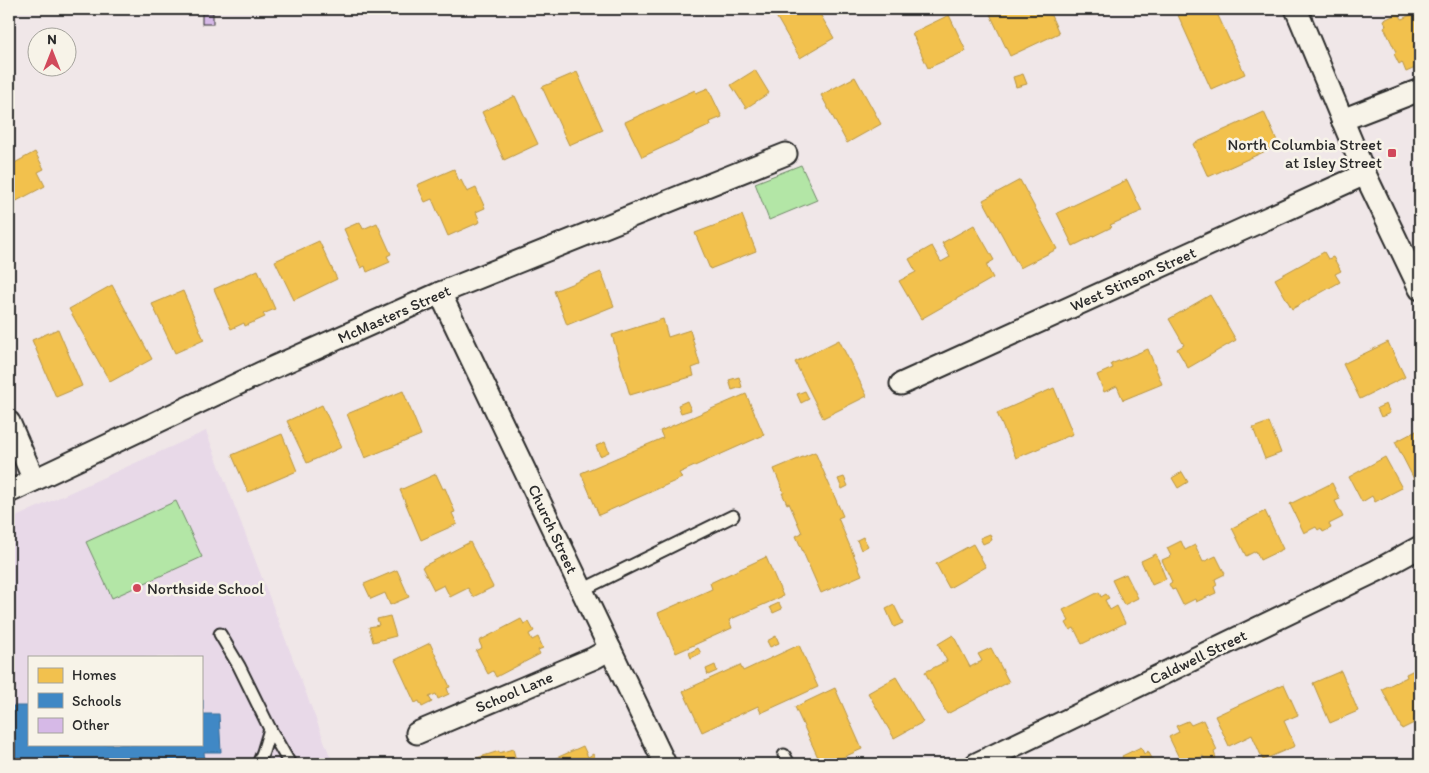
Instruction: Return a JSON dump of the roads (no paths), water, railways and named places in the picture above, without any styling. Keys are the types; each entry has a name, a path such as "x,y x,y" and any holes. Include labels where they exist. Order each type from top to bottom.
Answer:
{"street":[{"path":"1296,9 1365,174 1420,290"},
{"path":"1342,120 1420,90"},
{"name":"McMasters Street","path":"9,492 263,372 440,293 786,154"},
{"name":"West Stinson Street","path":"901,384 1365,174"},
{"name":"Church Street","path":"440,293 664,764"},
{"path":"9,422 34,480"},
{"name":"Caldwell Street","path":"976,764 1367,575 1420,547"},
{"name":"School Lane","path":"418,733 594,658 610,649"}],"lane":[{"path":"582,590 733,516"},
{"path":"220,634 239,666 270,729 290,764"},
{"path":"258,764 270,729"}],"place":[{"name":"North Columbia Street at Isley Street","path":"1392,153"},
{"name":"Northside School","path":"137,588"}]}
